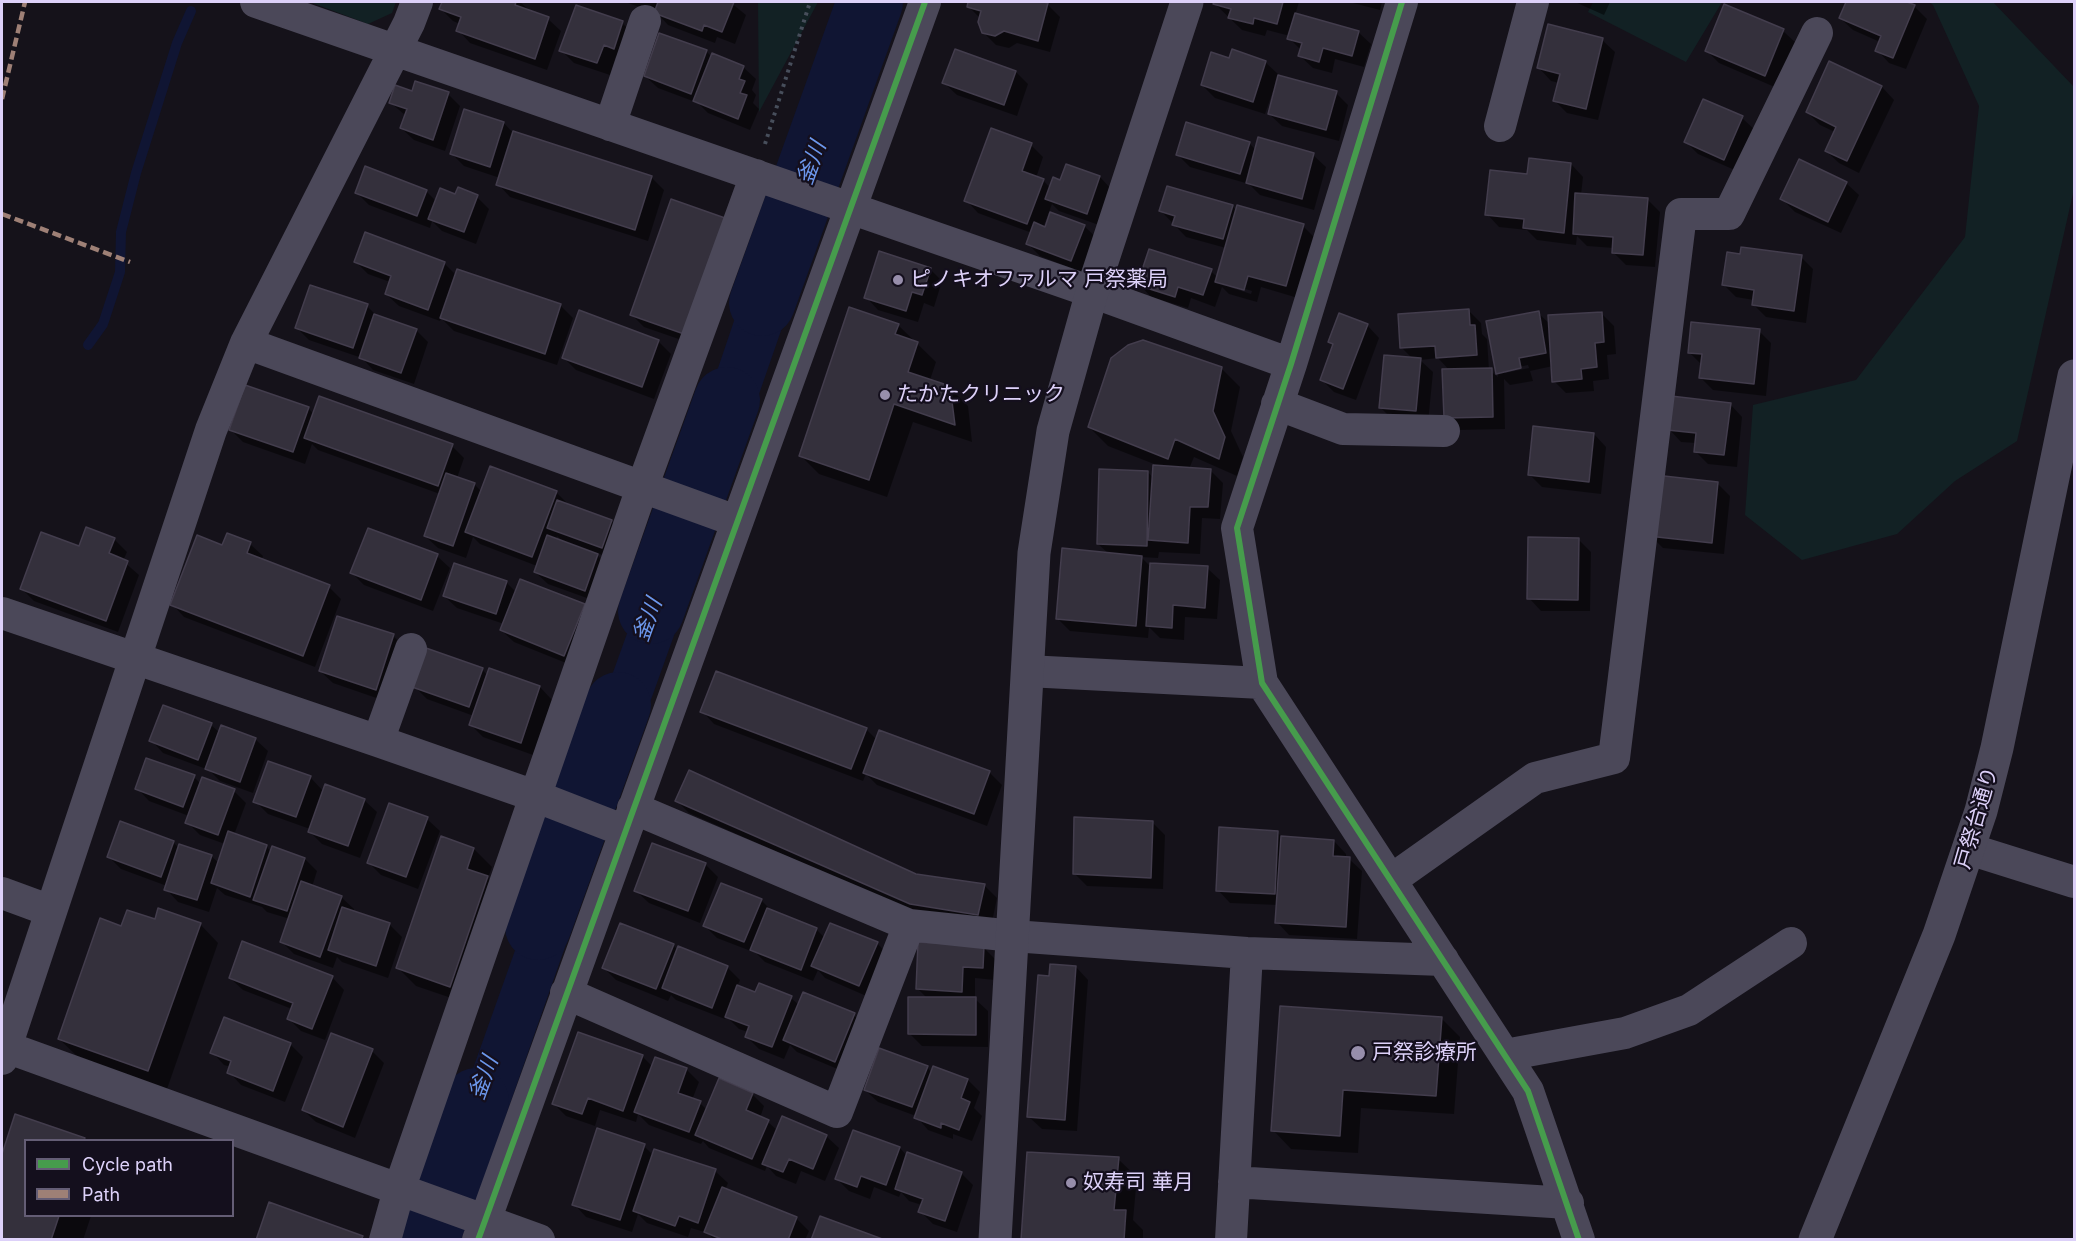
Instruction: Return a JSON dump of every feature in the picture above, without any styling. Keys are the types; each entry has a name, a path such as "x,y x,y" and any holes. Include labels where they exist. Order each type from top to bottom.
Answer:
{"street":[{"path":"256,2 1092,292 1291,364"},
{"path":"417,2 410,23 246,343 211,430 4,1053 407,1193 478,1225 539,1239"},
{"path":"478,1225 566,993 736,521 838,205 925,2"},
{"path":"995,1239 1034,553 1053,431 1092,292 1187,2"},
{"path":"1402,2 1291,364 1237,528 1262,683 1528,1090 1579,1239"},
{"path":"1500,126 1533,2"},
{"path":"610,125 645,21"},
{"path":"1391,880 1535,778 1614,758 1681,214 1729,214 1817,33"},
{"path":"385,1239 407,1193 535,796 643,485 761,177"},
{"path":"246,343 643,485 736,521"},
{"name":"戸祭台通り","path":"1815,1239 1939,935 1970,849 1997,748 2074,376"},
{"path":"1277,404 1343,429 1444,431"},
{"path":"2,613 136,657 535,796 629,819 909,925 1013,936 1247,953 1443,960"},
{"path":"378,741 411,649"},
{"path":"1027,672 1262,683"},
{"path":"1970,849 2074,882"},
{"path":"2,893 51,911"},
{"path":"566,993 837,1112 909,925"},
{"path":"1505,1055 1625,1033 1689,1010 1791,943"},
{"path":"1231,1239 1247,953"},
{"path":"1234,1182 1568,1203"}],"path":[{"path":"761,177 810,2"}],"shaded area":[{"path":"310,2 396,2 392,13 368,24"},
{"path":"758,2 818,2 759,112"},
{"path":"1593,2 1722,2 1686,62 1588,12"},
{"path":"1929,2 1993,2 2074,87 2074,189 2017,441 1955,481 1897,534 1802,560 1745,515 1753,405 1856,380 1965,237 1979,106 1933,5"}],"water":[{"path":"850,2 896,2 834,179 791,164"},
{"path":"772,209 817,227 724,495 680,480"},
{"path":"668,520 710,535 615,800 572,786"},
{"path":"555,838 598,853 477,1198 433,1181"},
{"path":"416,1226 457,1239 411,1239"}],"building":[{"path":"442,2 516,2 515,5 549,17 535,59 456,31 461,17 439,9"},
{"path":"658,2 734,2 722,32 704,25 702,31 654,13"},
{"path":"968,2 1048,3 1038,41 1004,31 995,36 982,33 978,22 981,11 967,7"},
{"path":"1214,2 1283,2 1277,24 1254,18 1253,24 1228,18 1231,9 1213,4"},
{"path":"1846,2 1907,2 1915,5 1893,58 1875,51 1881,36 1839,18"},
{"path":"1724,4 1784,29 1765,76 1705,51"},
{"path":"576,5 623,21 614,49 604,45 597,63 559,51"},
{"path":"1295,13 1359,31 1352,56 1323,48 1319,62 1298,56 1302,43 1287,39"},
{"path":"1548,24 1603,38 1586,109 1553,101 1560,74 1537,68"},
{"path":"659,33 707,50 691,94 644,76"},
{"path":"955,49 1016,71 1004,105 942,83"},
{"path":"1232,49 1266,61 1253,102 1201,85 1211,52 1229,58"},
{"path":"712,53 744,66 739,79 745,81 740,93 747,95 738,119 693,101"},
{"path":"1829,61 1882,86 1847,161 1825,151 1836,127 1806,112"},
{"path":"1278,75 1337,91 1326,130 1268,114"},
{"path":"415,81 449,92 433,140 400,128 407,109 389,103 395,85 412,91"},
{"path":"1703,99 1743,116 1724,160 1684,142"},
{"path":"464,109 504,122 490,167 450,154"},
{"path":"1186,122 1250,142 1240,174 1176,155"},
{"path":"991,128 1032,143 1022,171 1044,179 1027,224 964,201"},
{"path":"513,131 652,176 635,230 496,185"},
{"path":"1258,137 1314,153 1302,199 1246,183"},
{"path":"1529,158 1571,163 1564,233 1523,228 1524,219 1485,215 1490,170 1527,174"},
{"path":"1799,159 1847,182 1828,222 1780,199"},
{"path":"1066,164 1100,176 1087,214 1045,199 1053,177 1060,180"},
{"path":"365,166 427,190 417,216 355,193"},
{"path":"1167,186 1233,205 1223,239 1172,225 1175,216 1159,211"},
{"path":"458,187 478,195 464,232 428,219 440,188 455,194"},
{"path":"1575,193 1648,198 1643,255 1612,253 1613,237 1573,234"},
{"path":"671,199 725,218 684,334 630,315"},
{"path":"1237,205 1304,224 1286,286 1248,276 1244,290 1215,282"},
{"path":"1050,212 1085,225 1071,261 1026,244 1034,222 1045,227"},
{"path":"365,232 445,262 428,310 385,294 391,276 354,262"},
{"path":"1741,247 1802,255 1794,311 1752,305 1754,290 1722,285 1727,252 1740,254"},
{"path":"1149,249 1212,269 1203,295 1178,287 1175,297 1137,285"},
{"name":"ピノキオファルマ 戸祭薬局","path":"879,251 931,268 922,295 912,292 906,311 864,298"},
{"path":"457,269 561,304 545,354 440,318"},
{"path":"310,285 368,304 353,348 295,328"},
{"name":"たかたクリニック","path":"849,307 899,324 895,334 918,342 908,372 950,386 955,425 894,404 869,480 799,456"},
{"path":"1469,309 1470,325 1475,325 1477,355 1436,358 1435,346 1400,348 1398,314"},
{"path":"579,310 659,340 642,387 562,358"},
{"path":"1539,311 1546,353 1519,358 1521,368 1496,374 1486,321"},
{"path":"1602,312 1604,342 1595,343 1597,367 1581,369 1582,379 1552,382 1548,315"},
{"path":"1339,313 1368,324 1343,389 1320,380 1333,344 1328,342"},
{"path":"374,314 417,329 401,373 359,358"},
{"path":"1691,322 1760,329 1754,384 1699,378 1702,354 1688,353"},
{"path":"1143,340 1222,367 1213,411 1225,437 1219,459 1175,439 1168,459 1088,427 1111,358 1128,345"},
{"path":"1384,355 1421,358 1416,411 1379,408"},
{"path":"1492,368 1493,417 1444,418 1442,369"},
{"path":"245,385 309,407 293,452 229,430"},
{"path":"319,396 453,444 438,486 304,438"},
{"path":"1671,396 1731,403 1724,455 1694,452 1696,433 1667,430"},
{"path":"1533,426 1594,433 1589,482 1528,475"},
{"path":"1153,465 1211,469 1208,507 1190,507 1188,543 1148,540"},
{"path":"490,466 557,491 532,557 465,532"},
{"path":"1099,469 1148,471 1147,546 1097,544"},
{"path":"446,473 475,483 453,546 424,536"},
{"path":"1655,475 1718,482 1712,543 1648,536"},
{"path":"557,500 612,520 602,548 547,528"},
{"path":"86,527 115,538 109,553 128,561 106,621 20,589 41,532 79,546"},
{"path":"368,528 438,554 421,600 350,573"},
{"path":"227,533 251,542 247,553 330,585 303,656 170,605 197,535 222,545"},
{"path":"547,535 598,554 585,591 534,572"},
{"path":"1528,537 1579,538 1578,600 1527,599"},
{"path":"1062,548 1142,556 1136,626 1056,619"},
{"path":"454,563 507,581 496,614 443,596"},
{"path":"1150,563 1208,566 1205,608 1173,605 1172,628 1146,626"},
{"path":"520,579 585,604 564,656 500,630"},
{"path":"337,616 394,634 376,690 319,671"},
{"path":"426,648 483,668 469,707 412,687"},
{"path":"489,668 540,686 521,743 469,725"},
{"path":"716,671 867,728 851,769 700,712"},
{"path":"163,705 212,723 198,760 149,741"},
{"path":"221,725 256,738 240,782 205,769"},
{"path":"879,730 990,771 974,814 863,773"},
{"path":"146,758 195,775 183,807 135,789"},
{"path":"268,761 311,776 296,817 253,802"},
{"path":"689,770 916,874 985,884 978,915 910,904 675,801"},
{"path":"202,777 235,789 218,835 185,823"},
{"path":"325,784 365,799 348,846 308,832"},
{"path":"389,803 428,817 406,877 367,863"},
{"path":"1074,817 1153,821 1151,878 1073,874"},
{"path":"120,821 174,841 161,877 107,857"},
{"path":"1219,827 1278,831 1275,894 1216,891"},
{"path":"228,831 267,845 250,897 211,883"},
{"path":"441,836 474,848 467,869 488,876 450,987 396,968"},
{"path":"1281,836 1334,840 1333,856 1350,857 1346,927 1275,923"},
{"path":"652,843 706,863 688,911 634,891"},
{"path":"179,844 212,855 197,900 164,890"},
{"path":"272,846 305,858 287,911 253,900"},
{"path":"301,881 342,896 320,957 280,942"},
{"path":"721,883 762,899 744,942 703,926"},
{"path":"342,907 390,923 376,966 328,950"},
{"path":"158,908 201,923 148,1071 58,1039 100,918 121,926 127,910 155,919"},
{"path":"767,908 817,928 801,970 750,950"},
{"path":"620,923 674,944 656,989 602,968"},
{"path":"830,923 878,942 859,986 811,966"},
{"path":"242,941 333,976 312,1029 287,1019 293,1003 229,978"},
{"path":"918,942 984,946 983,968 963,967 962,992 916,989"},
{"path":"678,946 728,966 712,1008 662,988"},
{"path":"1050,964 1076,966 1065,1120 1027,1117 1038,975 1049,976"},
{"path":"759,983 792,996 772,1047 745,1037 749,1026 725,1017 737,985 755,992"},
{"path":"803,992 855,1013 835,1062 783,1040"},
{"path":"908,997 976,997 976,1035 908,1034"},
{"name":"戸祭診療所","path":"1280,1006 1442,1017 1436,1096 1343,1090 1340,1136 1271,1131"},
{"path":"224,1017 291,1043 273,1091 227,1073 231,1061 210,1053"},
{"path":"578,1032 643,1055 623,1111 588,1098 582,1114 552,1104"},
{"path":"331,1033 373,1049 343,1127 302,1110"},
{"path":"879,1048 928,1066 912,1107 864,1090"},
{"path":"655,1057 687,1068 678,1093 701,1101 689,1132 634,1112"},
{"path":"933,1066 968,1079 961,1098 970,1102 959,1130 941,1123 941,1128 914,1118"},
{"path":"719,1078 753,1093 746,1110 769,1120 752,1159 695,1135"},
{"path":"15,1114 85,1138 24,1139 24,1217 59,1217 51,1240 2,1240 2,1154"},
{"path":"782,1116 827,1135 813,1169 789,1159 783,1172 762,1164"},
{"path":"597,1128 645,1144 620,1220 572,1205"},
{"path":"853,1130 900,1147 886,1185 861,1176 857,1187 835,1179"},
{"path":"654,1149 716,1169 698,1223 679,1216 675,1226 633,1211"},
{"path":"907,1152 962,1172 945,1221 918,1212 923,1199 895,1189"},
{"name":"奴寿司 華月","path":"1027,1152 1119,1157 1114,1210 1126,1210 1124,1240 1021,1240"},
{"path":"722,1187 797,1217 788,1240 724,1240 704,1232"},
{"path":"269,1202 363,1236 361,1240 256,1240"},
{"path":"820,1216 885,1240 811,1240"}],"waterway":[{"name":"釜川","path":"762,303 870,2"},
{"path":"88,345 103,324 120,272 121,232 136,173 177,43 191,11"},
{"name":"釜川","path":"651,611 727,400"},
{"name":"釜川","path":"538,927 618,705"},
{"name":"釜川","path":"426,1240 476,1101"}],"marked path":[{"path":"2,99 25,2"},
{"path":"2,214 130,262"}],"cycle path":[{"path":"478,1240 925,2"},
{"path":"1402,2 1291,364 1237,528 1262,683 1528,1091 1579,1240"}],"place":[{"name":"ピノキオファルマ 戸祭薬局","path":"898,280"},
{"name":"たかたクリニック","path":"885,395"},
{"name":"戸祭診療所","path":"1358,1053"},
{"name":"奴寿司 華月","path":"1071,1183"}]}
